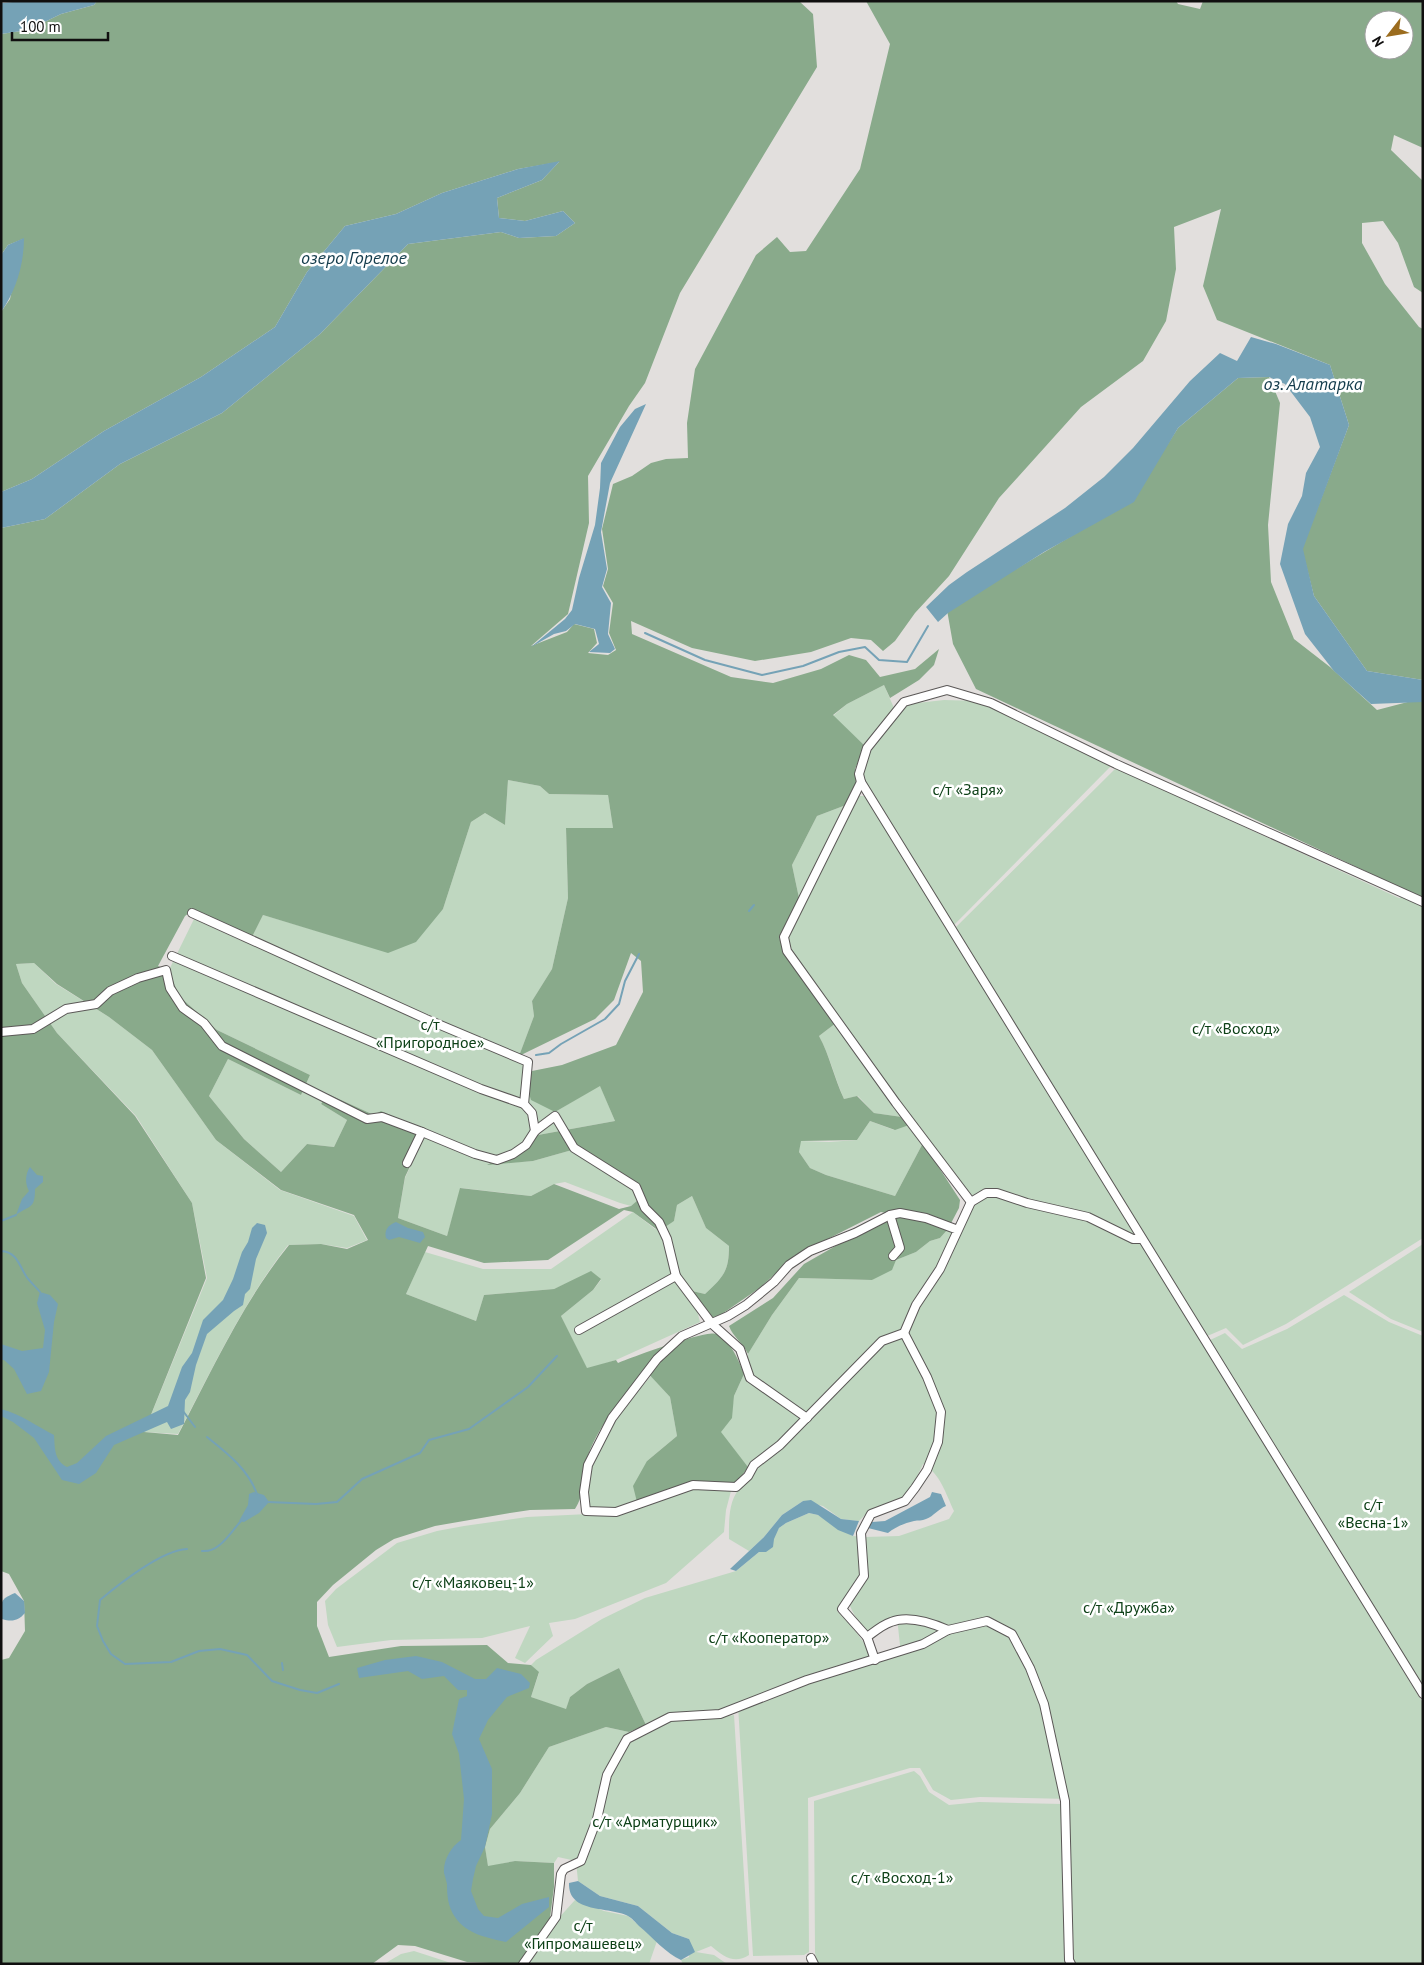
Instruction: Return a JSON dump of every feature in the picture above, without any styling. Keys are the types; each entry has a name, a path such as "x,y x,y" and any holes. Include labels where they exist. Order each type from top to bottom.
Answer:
{"street":[{"path":"1423,902 1116,764 991,703 947,690 904,702 867,748 859,774 860,782 1423,1694"},
{"path":"860,782 784,937 786,951 896,1103 971,1202"},
{"path":"192,913 426,1019 528,1062 524,1104"},
{"path":"172,956 481,1089 524,1104 532,1113 535,1131"},
{"path":"1,1032 33,1029 66,1009 96,1004 110,991 138,978 166,970 170,988 183,1008 204,1023 222,1046 367,1119 382,1117 475,1154 497,1160 513,1154 526,1146 535,1131 555,1116 574,1148 636,1187 645,1208 659,1222 667,1238 676,1276 712,1324 740,1349 750,1378 807,1418"},
{"path":"406,1163 422,1132"},
{"path":"958,1230 926,1218 900,1213 890,1214 855,1233 810,1251 789,1265 774,1282 746,1305 712,1324 682,1336 658,1359 612,1418 588,1465 584,1492 586,1511 616,1512 693,1485 736,1487 748,1476 754,1465 780,1445 882,1341 904,1333 916,1304 940,1269 971,1202 986,1193 997,1192 1027,1203 1088,1217 1133,1239 1141,1239"},
{"path":"890,1214 900,1248 893,1256"},
{"path":"579,1330 676,1276"},
{"path":"875,1660 867,1637 842,1609 864,1576 861,1533 871,1514 905,1501 927,1470 938,1442 941,1412 927,1377 904,1333"},
{"path":"867,1637 892,1621 906,1620 930,1623 948,1630"},
{"path":"523,1964 556,1917 561,1874 564,1869 582,1861 597,1819 607,1775 627,1739 670,1717 720,1714 807,1680 923,1644 948,1630 987,1621 1012,1634 1030,1668 1044,1704 1066,1801 1069,1960 1071,1964"}],"green space":[{"path":"97,1 799,1 813,14 817,67 680,293 645,383 629,406 588,476 589,523 568,614 531,646 567,632 574,624 594,629 597,643 588,653 608,655 616,650 609,633 613,603 603,586 608,569 602,529 613,484 632,476 651,463 666,459 688,458 687,423 695,369 756,255 777,237 790,252 806,251 860,169 890,44 866,1 1176,1 1178,4 1200,9 1203,1 1423,1 1423,148 1394,135 1391,150 1423,181 1423,293 1414,287 1398,243 1383,221 1362,223 1362,243 1385,284 1419,327 1423,329 1423,680 1367,671 1314,596 1302,549 1349,425 1330,365 1217,320 1203,286 1221,209 1174,227 1176,269 1166,321 1143,361 1081,407 999,498 949,576 915,613 895,641 883,651 871,640 851,638 811,652 755,661 692,648 631,621 632,634 731,677 773,683 821,669 849,655 866,660 880,677 915,669 939,649 934,665 919,680 890,698 884,685 847,704 833,715 865,746 855,769 857,783 846,805 817,816 792,865 799,898 779,937 784,952 836,1023 819,1036 844,1099 857,1096 874,1113 902,1117 909,1125 895,1130 870,1121 857,1140 801,1141 799,1152 810,1168 826,1175 895,1196 923,1143 960,1200 959,1208 948,1229 940,1238 930,1241 916,1252 896,1260 892,1270 872,1280 799,1278 772,1315 748,1354 729,1326 773,1298 804,1264 839,1244 886,1213 881,1212 794,1256 761,1287 722,1314 711,1318 692,1291 705,1294 721,1278 728,1262 729,1246 706,1228 692,1196 677,1205 674,1221 659,1231 633,1212 624,1210 548,1260 484,1263 428,1246 406,1294 476,1321 484,1295 554,1289 591,1271 601,1279 593,1290 561,1316 587,1368 616,1360 618,1363 669,1344 700,1336 717,1334 731,1347 744,1374 734,1396 732,1418 721,1432 748,1467 736,1484 692,1482 637,1502 633,1486 647,1461 677,1436 670,1397 645,1370 611,1413 597,1436 586,1461 582,1492 575,1509 530,1510 510,1513 435,1526 394,1539 376,1550 333,1585 317,1602 317,1626 329,1657 401,1646 487,1645 508,1663 531,1665 539,1672 531,1697 566,1709 570,1697 587,1684 619,1668 646,1725 629,1732 606,1727 549,1747 520,1793 490,1829 485,1847 488,1866 515,1861 554,1863 554,1887 550,1918 518,1964 467,1962 415,1946 398,1945 372,1964 1,1964 1,1660 9,1658 25,1631 24,1601 9,1574 1,1571 1,528 45,519 120,464 222,413 320,334 408,244 501,232 519,238 556,236 575,223 563,211 525,221 499,218 497,198 542,180 559,162 518,169 442,193 396,214 345,226 307,272 275,327 201,377 104,431 32,479 1,492 1,312 10,299 23,239 8,245 1,255 1,34 28,30 61,14 94,5","holes":["508,780 540,786 549,794 608,795 613,828 566,828 568,898 552,969 532,1001 534,1016 519,1056 595,1019 614,1000 631,953 641,961 643,992 616,1045 562,1065 532,1071 527,1087 531,1100 555,1112 600,1086 615,1121 538,1135 487,1165 533,1161 572,1150 632,1190 638,1200 631,1206 619,1209 554,1184 531,1196 460,1188 447,1236 398,1218 405,1177 427,1131 381,1111 374,1115 328,1094 321,1104 347,1120 334,1147 307,1144 281,1172 244,1139 209,1096 228,1059 301,1095 310,1075 217,1030 179,996 169,970 158,966 185,916 194,909 252,937 263,915 388,953 416,942 443,909 471,822 485,813 505,825","34,963 57,984 109,1017 152,1050 216,1140 281,1190 354,1215 368,1240 347,1249 321,1244 289,1245 272,1267 243,1313 178,1435 144,1432 206,1278 192,1203 135,1116 57,1033 22,983 16,964"]},
{"path":"1269,377 1280,403 1268,525 1271,582 1294,639 1330,667 1377,710 1423,698 1423,898 976,689 953,644 947,610 1132,500 1178,428 1238,378"},
{"path":"884,685 894,708 865,746 833,716 847,704"},
{"name":"с/т «Заря»","path":"944,700 979,701 1111,766 953,926 862,779 870,749 908,704"},
{"name":"с/т «Восход»","path":"1116,768 1399,898 1412,893 1423,898 1423,1238 1286,1324 1243,1345 1226,1328 1205,1337 955,928"},
{"name":"с/т «Пригородное»","path":"508,780 540,786 549,794 608,795 613,828 566,828 568,898 552,969 532,1001 534,1016 519,1056 532,1071 527,1087 555,1112 600,1085 615,1121 538,1135 488,1164 533,1161 572,1150 632,1190 639,1200 631,1206 565,1182 554,1184 531,1196 461,1188 447,1236 398,1218 405,1178 427,1131 374,1115 328,1094 321,1104 347,1120 334,1147 307,1144 281,1172 244,1139 209,1096 228,1059 301,1095 310,1075 217,1030 179,996 169,970 194,919 242,941 252,937 263,915 388,952 443,909 471,822 485,813 505,825"},
{"name":"с/т «Дружба»","path":"857,796 866,796 1423,1703 1423,1964 1074,1964 1069,1799 980,1797 951,1800 933,1790 920,1768 910,1768 808,1798 809,1952 804,1955 753,1956 738,1705 719,1712 670,1714 646,1725 619,1668 587,1684 570,1697 566,1710 531,1697 539,1673 531,1665 536,1660 602,1619 645,1598 736,1571 759,1552 766,1552 779,1528 786,1523 809,1513 818,1515 853,1536 899,1536 949,1519 954,1511 938,1478 923,1464 912,1487 904,1497 870,1510 859,1521 841,1519 823,1506 803,1501 782,1515 764,1537 749,1551 729,1539 730,1513 735,1494 749,1479 753,1471 720,1432 731,1418 734,1396 744,1374 748,1354 772,1315 799,1278 872,1280 896,1260 916,1252 930,1241 940,1238 948,1229 960,1234 974,1202 923,1143 895,1196 826,1175 810,1168 799,1152 800,1141 829,1142 857,1140 870,1121 894,1130 902,1117 874,1113 858,1096 844,1099 819,1036 836,1023 789,951 786,937 802,906 792,865 817,816 846,805","holes":["847,1596 855,1616 868,1632 886,1620 897,1617 901,1655 872,1663 863,1641 837,1611"]},
{"path":"34,963 56,984 109,1017 152,1050 216,1140 280,1190 354,1216 367,1240 347,1248 321,1244 288,1245 242,1313 178,1434 144,1432 207,1278 192,1203 136,1116 57,1033 22,983 16,964"},
{"path":"692,1196 706,1228 729,1246 728,1262 724,1273 705,1294 692,1291 700,1322 616,1360 587,1369 561,1316 593,1290 601,1280 592,1272 554,1289 484,1295 476,1321 406,1294 425,1252 483,1269 551,1269 633,1212 655,1229 674,1221 677,1205"},
{"path":"1423,1244 1423,1332 1391,1319 1349,1292"},
{"name":"с/т «Весна-1»","path":"1344,1295 1389,1322 1423,1336 1423,1688 1208,1341 1225,1333 1242,1349 1287,1329"},
{"name":"с/т «Маяковец-1»","path":"651,1376 670,1397 677,1436 647,1461 695,1487 731,1491 726,1510 724,1532 666,1583 575,1619 549,1623 553,1636 525,1663 515,1658 530,1626 482,1638 391,1640 337,1647 328,1625 325,1601 336,1589 397,1543 437,1531 464,1526 527,1517 588,1514 588,1484 592,1465 614,1419"},
{"name":"с/т «Арматурщик»","path":"734,1715 749,1955 738,1959 729,1958 711,1946 696,1952 714,1955 727,1964 683,1964 681,1960 689,1957 689,1939 672,1933 638,1906 600,1896 578,1881 576,1861 558,1857 554,1863 515,1861 488,1867 485,1847 490,1829 520,1793 549,1747 606,1727 629,1732 634,1737 671,1720 704,1720"},
{"name":"с/т «Восход-1»","path":"914,1771 920,1776 929,1792 949,1805 979,1802 1063,1804 1065,1964 818,1964 815,1953 814,1801"},
{"name":"с/т «Гипромашевец»","path":"575,1900 604,1911 628,1916 657,1941 649,1964 526,1964 557,1920"},
{"path":"414,1951 454,1964 384,1964 401,1954"}],"water":[{"path":"24,1 97,1 94,5 61,14 28,30 1,34 1,3"},
{"name":"озеро Горелое","path":"560,161 542,180 497,198 499,218 525,221 563,211 575,223 556,236 519,238 501,232 408,244 320,334 222,413 120,464 45,519 1,528 1,492 32,479 104,431 201,377 275,327 307,272 345,226 396,214 442,193 518,169"},
{"path":"24,238 23,258 18,277 11,295 1,312 1,255 8,245"},
{"name":"оз. Алатарка","path":"1251,337 1276,344 1330,365 1349,425 1303,549 1314,596 1367,671 1423,680 1423,702 1371,704 1334,671 1305,634 1280,564 1288,524 1302,496 1306,473 1320,447 1310,417 1285,384 1269,377 1238,378 1178,428 1134,502 1044,552 948,613 938,622 926,607 949,585 1065,508 1104,477 1133,448 1190,381 1220,353 1237,361"},
{"path":"646,404 610,483 601,532 607,569 602,587 611,603 608,634 615,649 610,653 589,652 599,644 595,629 575,624 566,631 554,634 531,647 565,619 572,610 579,578 595,525 601,463 620,427 635,409"},
{"path":"30,1167 37,1175 43,1176 43,1182 35,1189 34,1200 31,1206 16,1215 22,1199 29,1191 26,1179"},
{"path":"396,1222 423,1232 425,1237 420,1243 399,1237 389,1240 386,1238 386,1230"},
{"path":"257,1223 265,1225 267,1233 256,1259 250,1289 245,1294 243,1305 207,1334 196,1365 190,1392 185,1400 184,1424 171,1429 167,1422 114,1445 96,1473 79,1484 62,1480 34,1438 13,1422 1,1416 1,1409 22,1417 54,1435 57,1457 67,1467 77,1463 106,1436 168,1406 182,1367 192,1353 203,1320 223,1300 233,1279 242,1252 248,1242 252,1228"},
{"path":"40,1292 50,1295 58,1304 54,1322 49,1372 41,1391 27,1394 14,1369 4,1360 1,1360 1,1344 22,1351 43,1348 45,1330 37,1303"},
{"path":"254,1492 264,1495 269,1502 259,1513 244,1522 239,1521 248,1505 249,1494"},
{"path":"932,1492 941,1494 946,1506 929,1518 904,1524 888,1533 868,1528 872,1522 885,1521 930,1497"},
{"path":"811,1500 841,1519 859,1521 853,1536 838,1530 818,1515 809,1513 779,1528 773,1547 766,1552 759,1552 736,1571 730,1569 764,1537 782,1515 803,1501"},
{"path":"15,1593 24,1601 25,1613 15,1620 2,1619 2,1602 6,1597"},
{"path":"416,1656 442,1662 475,1679 486,1679 497,1668 521,1674 530,1683 529,1688 507,1697 488,1720 479,1739 492,1769 492,1814 485,1847 476,1866 471,1891 478,1909 484,1916 498,1918 522,1904 549,1897 549,1907 506,1942 478,1934 465,1928 460,1923 449,1905 444,1873 446,1859 454,1846 461,1840 464,1799 459,1754 452,1734 459,1699 467,1696 467,1690 458,1690 444,1676 422,1679 408,1671 359,1678 357,1668 385,1660"},
{"path":"578,1881 600,1896 638,1906 672,1933 689,1939 695,1952 681,1960 665,1950 628,1916 591,1907 575,1900 570,1893 569,1883"}],"waterway":[{"path":"645,633 705,660 762,675 803,666 839,652 865,647 879,660 907,662 928,626"},
{"path":"749,911 754,905"},
{"path":"536,1055 549,1053 605,1019 619,1004 625,981 639,954"},
{"path":"1,1221 16,1215"},
{"path":"1,1251 14,1256 28,1278 40,1292"},
{"path":"268,1502 316,1504 337,1502 362,1479 420,1453 429,1440 469,1429 528,1387 557,1356"},
{"path":"183,1411 195,1427"},
{"path":"207,1437 229,1455 242,1469 257,1494"},
{"path":"202,1551 208,1551 220,1545 242,1520"},
{"path":"187,1549 153,1561 100,1600 97,1626 111,1654 125,1664 171,1662 199,1651 220,1649 247,1655 272,1681 300,1690 317,1693 339,1684"},
{"path":"282,1663 283,1670"}],"park label":[{"name":"с/т «Кооператор»","path":"769,1637"}]}
